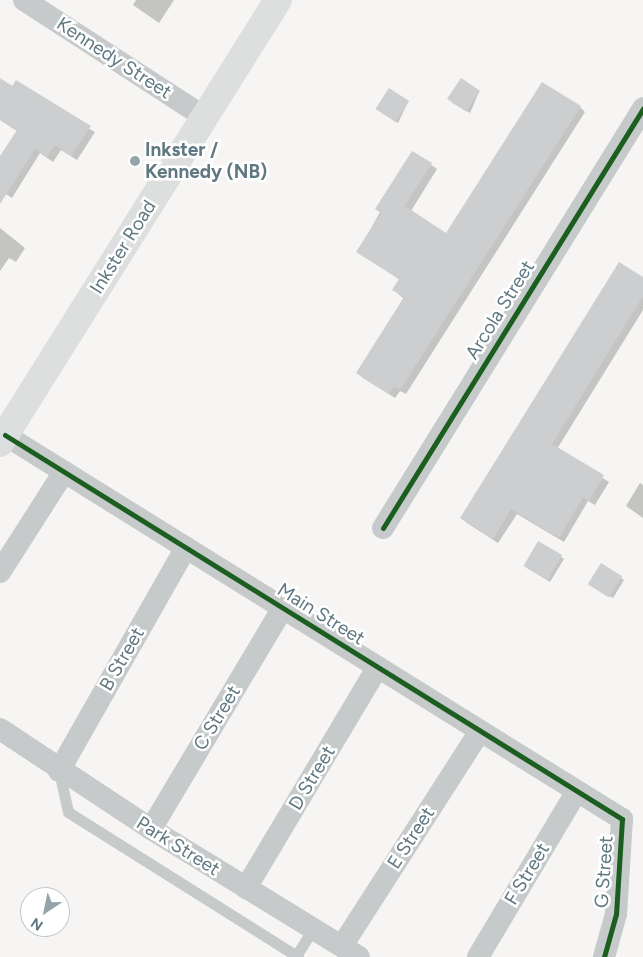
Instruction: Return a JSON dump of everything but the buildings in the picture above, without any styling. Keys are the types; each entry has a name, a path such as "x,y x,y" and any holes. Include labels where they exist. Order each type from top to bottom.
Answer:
{"main road":[{"name":"Inkster Road","path":"2,439 278,0"}],"street":[{"name":"Kennedy Street","path":"24,0 204,117"},
{"name":"Arcola Street","path":"383,528 643,108"},
{"name":"Main Street","path":"2,439 64,472 622,819"},
{"path":"0,572 64,472"},
{"name":"B Street","path":"59,771 186,547"},
{"name":"C Street","path":"151,829 283,608"},
{"name":"D Street","path":"246,888 378,667"},
{"name":"Park Street","path":"0,729 59,771 351,952"},
{"name":"E Street","path":"351,952 480,731"},
{"name":"F Street","path":"478,957 577,791"},
{"name":"G Street","path":"604,957 616,914 622,819"}],"lane":[{"path":"59,771 65,805 73,816 297,956 313,929"}],"cycle path":[{"path":"383,528 643,108"},
{"path":"5,435 622,819 616,914 604,957"}],"place":[{"name":"Inkster / Kennedy (NB)","path":"135,161"}]}
